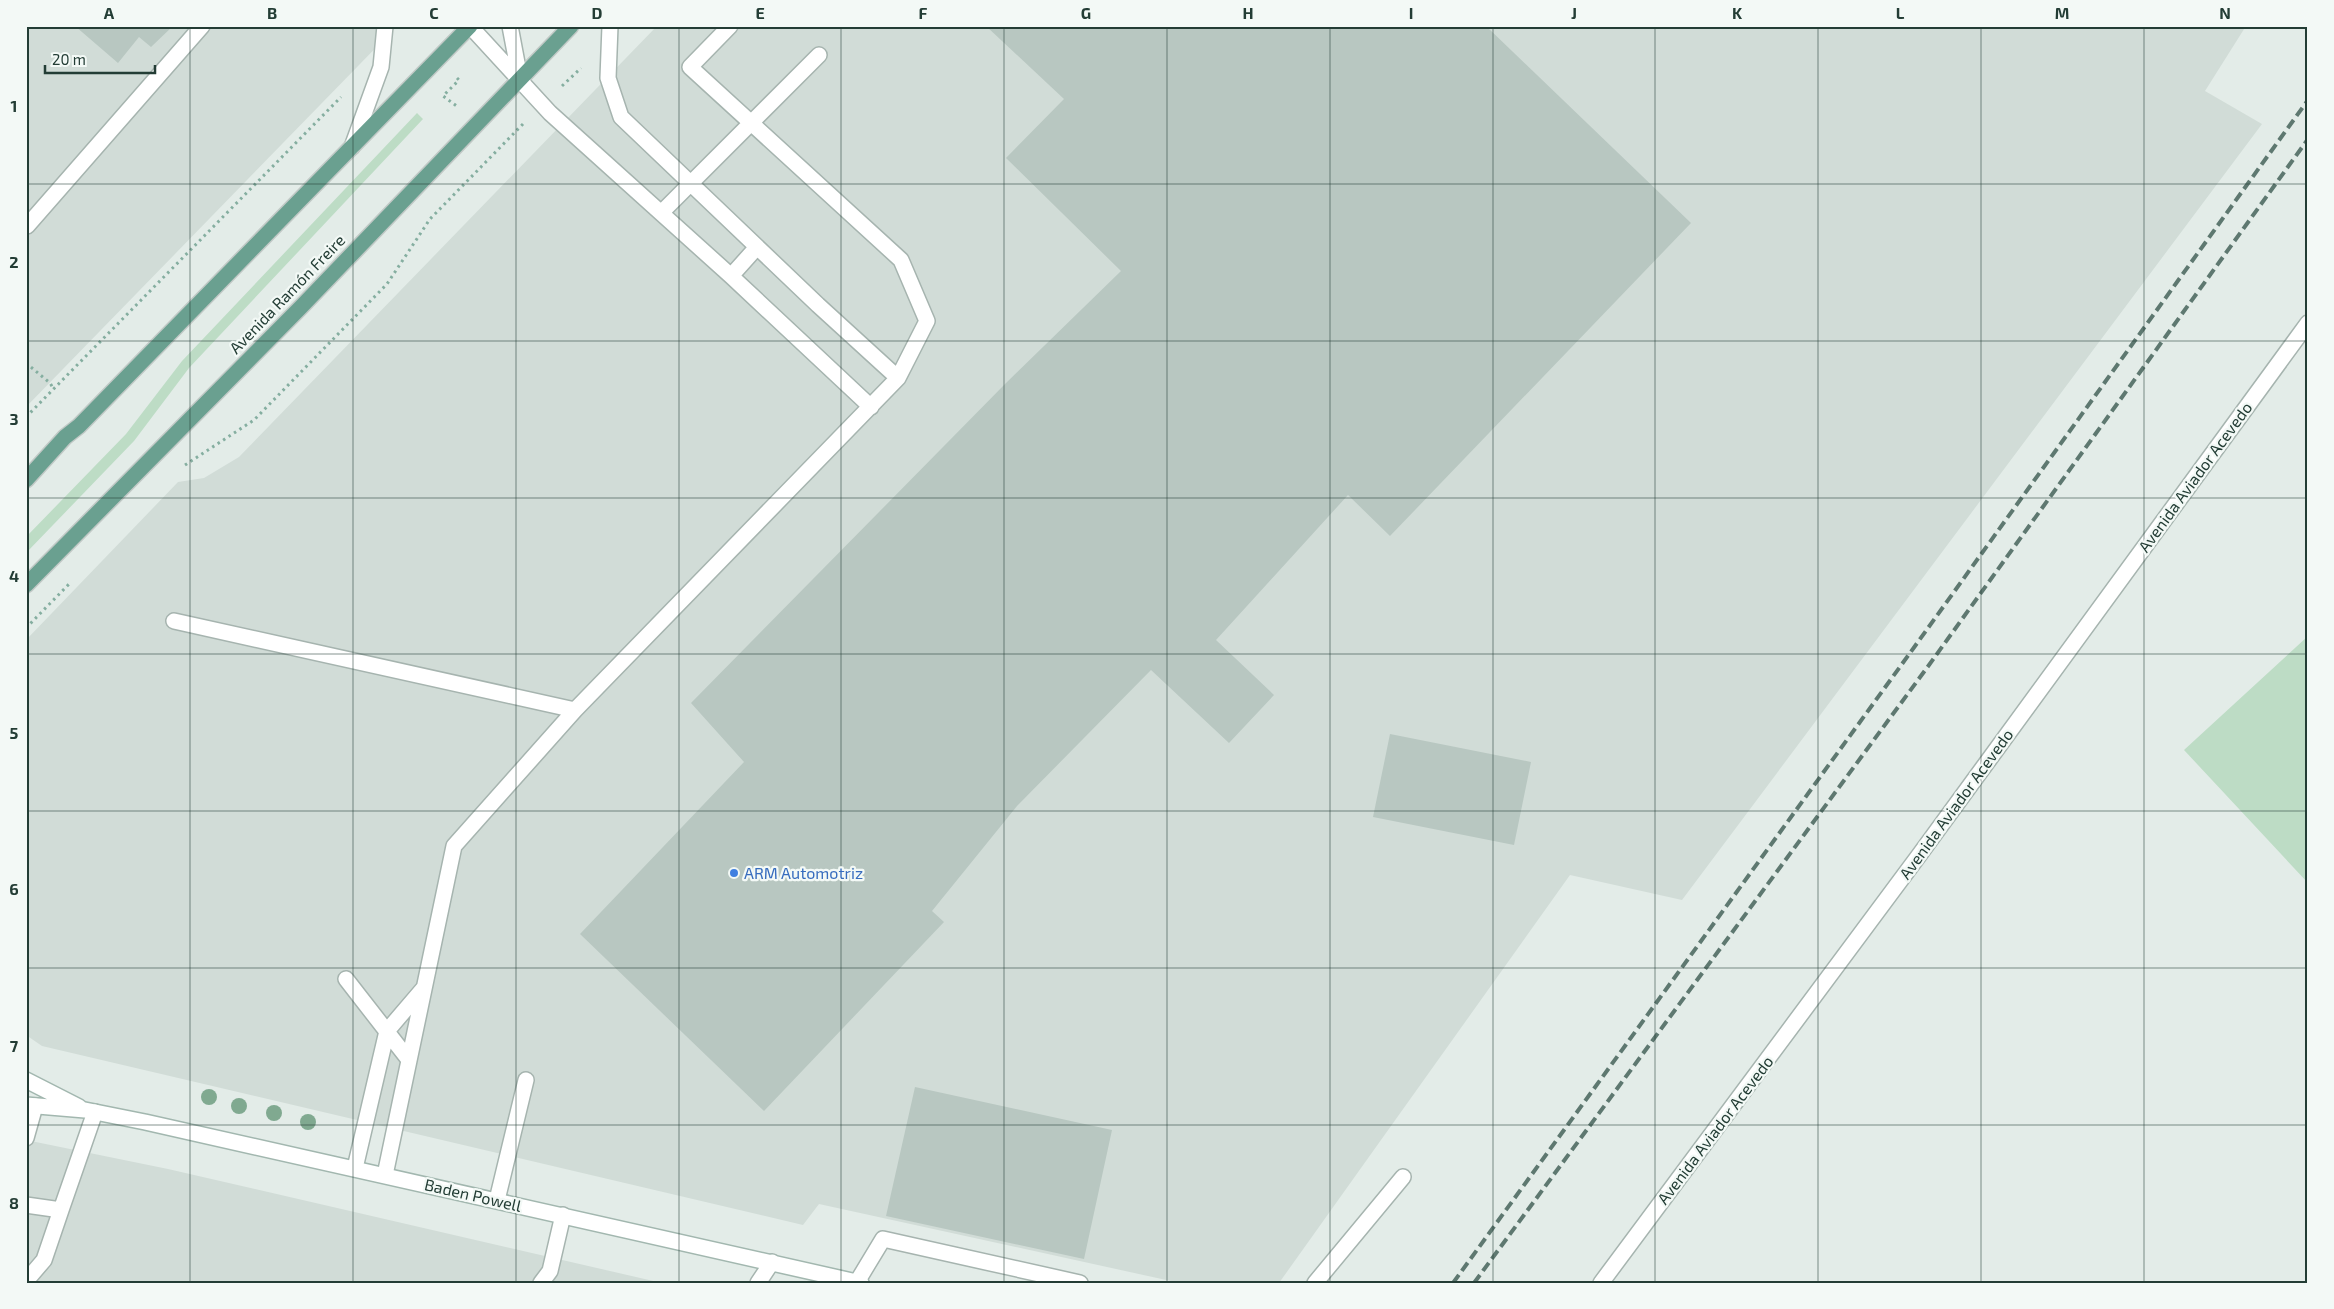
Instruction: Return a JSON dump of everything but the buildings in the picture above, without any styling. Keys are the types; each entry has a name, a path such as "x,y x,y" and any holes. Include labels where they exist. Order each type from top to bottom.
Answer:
{"main road":[{"path":"26,480 65,437 79,426 470,26"},
{"name":"Avenida Ramón Freire","path":"26,585 301,307 571,26"}],"street":[{"path":"27,226 202,26"},
{"path":"352,148 381,67 385,26"},
{"path":"470,26 542,104 871,406"},
{"path":"510,26 520,79"},
{"path":"610,26 608,78 621,117 898,378"},
{"path":"385,1174 454,846 575,710 898,378 927,321 901,260 750,124 690,67 730,26"},
{"path":"661,213 818,55"},
{"path":"731,276 757,247"},
{"name":"Avenida Aviador Acevedo","path":"1601,1283 1914,862 2308,323"},
{"path":"174,621 575,710"},
{"path":"346,979 409,1060"},
{"path":"355,1168 386,1031 424,988"},
{"name":"Baden Powell","path":"26,1080 90,1111"},
{"path":"497,1200 526,1080"},
{"path":"26,1138 31,1106"},
{"name":"Baden Powell","path":"31,1106 90,1111 385,1174 859,1282"},
{"path":"26,1281 44,1260 90,1111"},
{"path":"1315,1283 1402,1177"},
{"path":"26,1205 61,1210"},
{"path":"541,1283 550,1271 563,1216"},
{"path":"859,1282 883,1239 1080,1283"},
{"path":"758,1283 772,1262"}],"path":[{"path":"183,466 254,420 387,284 430,219 542,104 608,45"},
{"path":"438,60 459,80 443,96 477,123 501,146"},
{"path":"26,417 345,93"},
{"path":"26,363 50,383 53,388"},
{"path":"26,628 74,578"}],"shaded area":[{"path":"26,26 397,26 26,407"},
{"path":"657,26 2246,26 2205,91 2262,124 1682,900 1570,875 1279,1283 1180,1283 819,1204 803,1225 42,1046 26,1035 26,640 178,482 204,478 239,457"},
{"path":"26,1140 168,1169 662,1283 26,1283"}],"green space":[{"path":"417,113 423,119 189,368 134,441 26,553 26,537 126,434 182,361"},
{"path":"2308,636 2308,883 2184,750"}],"railway":[{"path":"1453,1283 2308,100"},
{"path":"1474,1283 1929,665 2308,139"}],"place":[{"name":"ARM Automotriz","path":"734,873"}]}
